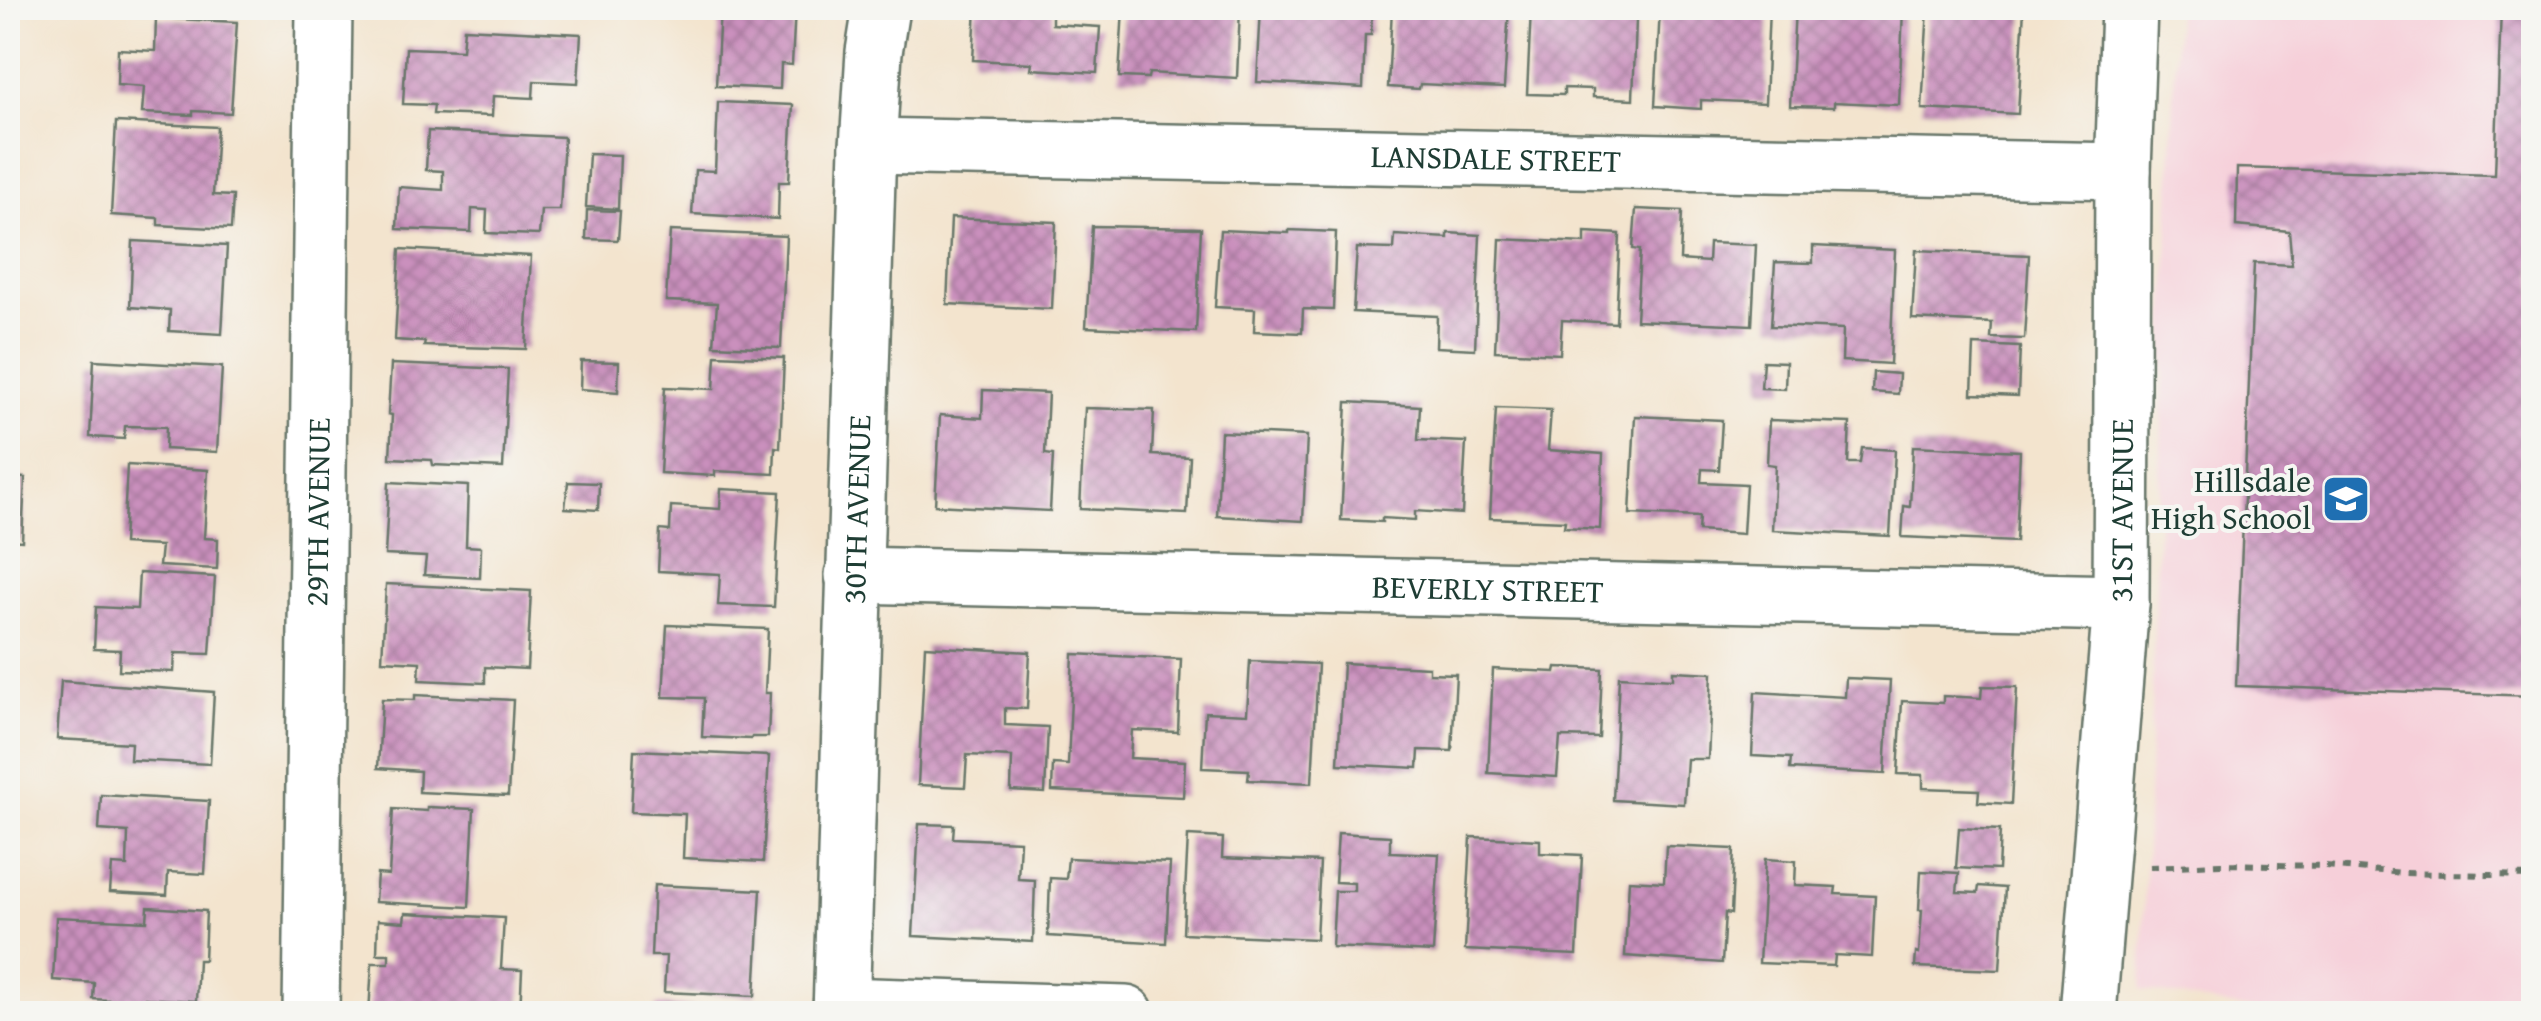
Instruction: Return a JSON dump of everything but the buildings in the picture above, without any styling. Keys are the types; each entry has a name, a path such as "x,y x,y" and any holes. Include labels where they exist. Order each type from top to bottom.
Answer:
{"street":[{"name":"29TH AVENUE","path":"311,1014 324,8"},
{"name":"30TH AVENUE","path":"841,1009 868,146 881,8"},
{"name":"31ST AVENUE","path":"2088,1014 2121,604 2123,171 2129,8"},
{"name":"LANSDALE STREET","path":"868,146 2123,171"},
{"name":"BEVERLY STREET","path":"853,575 2121,604"},
{"path":"841,1009 1126,1014"}],"path":[{"path":"2133,868 2220,864 2326,866 2402,873 2534,876"}],"shaded area":[{"name":"Hillsdale High School","path":"2177,8 2533,8 2533,1013 2270,1013 2141,990"}],"place":[{"name":"Hillsdale High School","path":"2346,499"}]}
